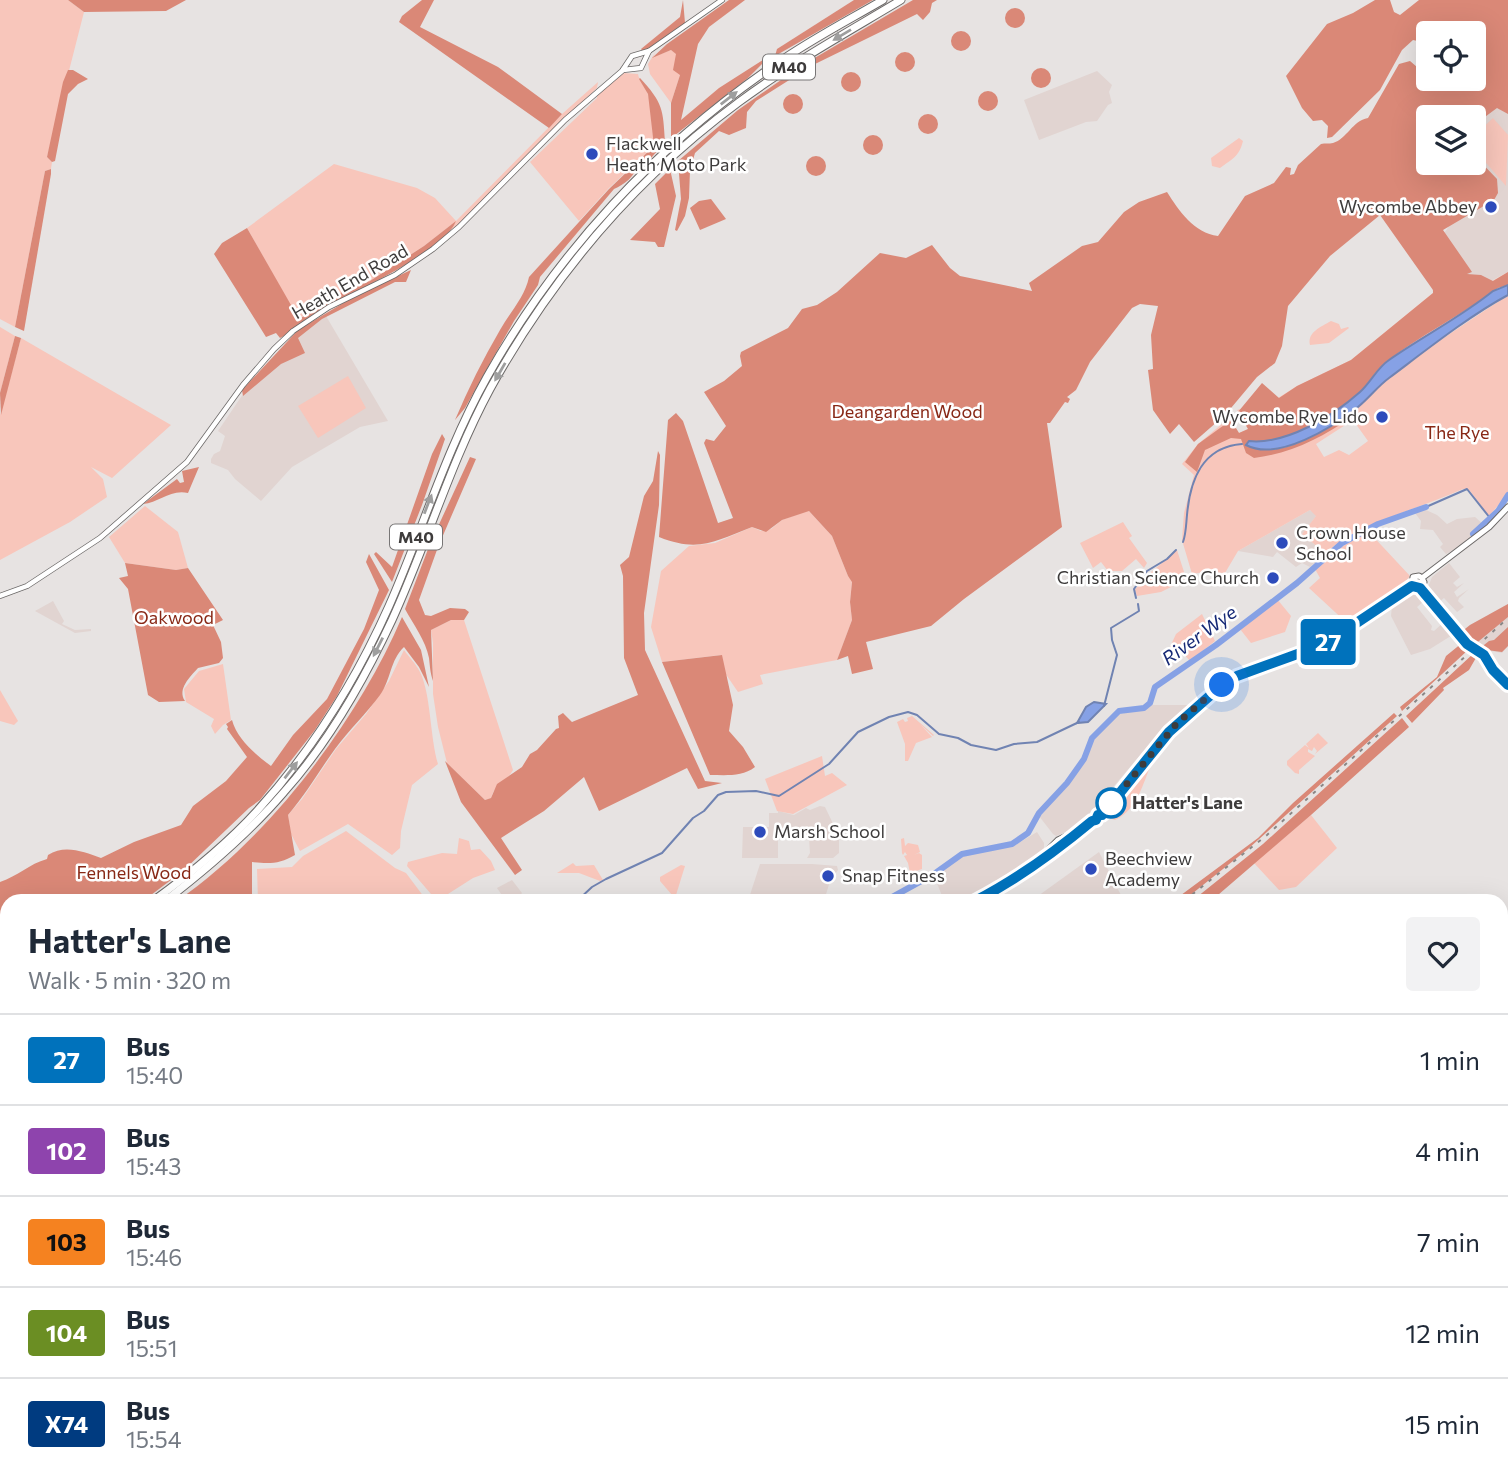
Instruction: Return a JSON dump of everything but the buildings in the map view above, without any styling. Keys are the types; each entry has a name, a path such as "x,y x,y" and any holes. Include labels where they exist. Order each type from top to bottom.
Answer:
{"highway":[{"name":"M40","path":"162,894 220,847 257,811 325,723 387,610 444,464 475,398 541,291 567,257 611,206 682,135 776,64 883,0"},
{"name":"M40","path":"173,894 255,824 287,790 335,722 392,621 463,442 508,358 546,299 575,261 611,218 685,145 765,82 901,0"}],"main road":[{"path":"988,894 1102,815 1169,732 1222,685 1237,676 1325,644 1412,586 1421,587 1424,582 1422,578 1489,527 1508,507"},
{"path":"1031,865 1058,840 1085,827"},
{"path":"1055,847 1074,835"}],"street":[{"path":"649,51 639,70 632,69 629,62 632,56 649,51 722,0"},
{"path":"639,55 644,61"},
{"name":"Heath End Road","path":"0,596 27,586 100,538 187,462 243,385 293,331 329,307 395,275 433,249 459,227 565,120 629,62"},
{"name":"Heath End Road","path":"622,71 632,69"}],"shaded area":[{"path":"1097,71 1112,85 1109,92 1112,103 1097,121 1086,122 1039,140 1024,100"},
{"name":"Wycombe Abbey","path":"1508,100 1508,272 1457,299 1433,293 1428,256 1452,222 1470,175 1486,175 1486,113"},
{"path":"326,316 388,421 360,427 292,467 261,501 228,470 211,463 214,454 220,451 225,436 218,431 241,397 291,340"},
{"name":"Crown House School","path":"1310,510 1317,515 1302,534 1325,553 1310,567 1302,563 1296,567 1277,552 1273,557 1238,551"},
{"path":"1421,510 1437,515 1447,524 1457,519 1475,517 1485,526 1463,545 1446,554 1440,547 1443,544 1433,530 1420,529 1421,521 1415,513"},
{"path":"1449,563 1460,577 1453,583 1457,587 1464,583 1454,592 1457,597 1469,589 1459,598 1458,601 1464,607 1457,612 1444,598 1435,605 1427,590 1432,577"},
{"path":"1409,593 1416,593 1424,601 1417,607 1432,626 1431,630 1434,631 1444,622 1454,634 1430,649 1411,655 1391,616 1392,606"},
{"path":"53,601 64,621 62,624 75,630 91,631 75,633 35,611"},
{"path":"1508,604 1508,646 1502,653 1479,649 1460,633 1470,625"},
{"path":"1151,705 1188,705 1141,754 1087,818 1068,831 1056,836 1053,834 1039,816 1078,771 1096,734 1118,714 1145,710"},
{"path":"825,807 839,836 839,853 833,858 807,858 810,853 809,838 778,838 778,858 742,858 743,827 769,827 769,813 778,811 794,815 806,808 810,810"},
{"path":"1037,832 1044,843 1044,850 1002,882 996,880 991,883 990,888 979,894 941,894 933,873 957,857 1017,844"},
{"name":"Beechview Academy","path":"1099,852 1120,894 1041,894"},
{"path":"760,864 837,866 838,870 830,881 826,894 750,894"},
{"path":"512,880 522,893 501,894 497,888"}],"green space":[{"path":"0,0 68,0 84,12 47,157 52,162 51,169 45,171 15,327 0,319"},
{"path":"68,0 186,0 166,11 84,12"},
{"path":"422,0 434,0 420,27 498,67 562,114 549,128 399,22 402,16"},
{"path":"683,0 685,23 643,52 641,49 680,17"},
{"path":"729,0 745,0 709,27 698,44 681,120 719,88 772,54 748,78 671,136 671,103 680,75 673,70 676,54 671,50 652,58 667,44"},
{"path":"854,0 873,0 775,56 777,49"},
{"path":"913,0 937,0 932,3 930,12 923,20 917,14 813,65 756,101 747,112 746,128 729,135 719,131 695,153 690,170 685,216 677,231 675,230 681,199 678,161 738,110 801,66"},
{"name":"Deangarden Wood","path":"1375,0 1390,0 1394,12 1400,15 1419,0 1508,0 1508,114 1497,108 1486,116 1486,105 1416,105 1416,175 1486,175 1486,168 1497,179 1498,193 1494,200 1443,230 1472,272 1467,274 1481,275 1493,281 1508,272 1508,285 1498,288 1398,353 1381,366 1360,392 1323,420 1278,439 1249,441 1246,444 1271,450 1286,447 1314,436 1351,414 1352,417 1317,438 1281,452 1254,458 1246,453 1241,439 1231,438 1205,450 1197,472 1185,462 1198,444 1231,420 1239,433 1248,429 1238,412 1262,383 1279,398 1297,386 1351,360 1433,293 1380,215 1330,256 1288,306 1282,346 1275,363 1257,377 1226,414 1194,442 1179,424 1170,434 1153,410 1148,370 1153,369 1151,335 1158,306 1140,304 1132,308 1090,362 1076,390 1067,397 1070,399 1068,403 1065,402 1050,423 1047,423 1062,527 931,626 866,642 873,669 852,674 848,656 837,660 852,620 852,582 832,536 809,511 782,520 766,532 752,527 717,541 696,545 659,537 668,420 676,413 683,421 718,523 733,518 704,443 706,439 714,441 726,426 704,392 724,381 742,366 741,352 788,328 802,309 817,305 837,292 880,253 906,258 932,245 960,276 1032,291 1029,283 1082,246 1098,242 1124,212 1139,202 1167,192 1194,226 1218,236 1245,196 1274,183 1286,167 1291,168 1290,175 1294,174 1298,165 1321,144 1338,141 1358,123 1368,118 1399,64 1410,61 1416,66 1416,91 1486,91 1486,21 1416,21 1416,41 1413,40 1402,50 1380,90 1332,137 1327,138 1328,126 1322,120 1313,121 1302,108 1286,76 1327,24"},
{"path":"1015,8 1022,11 1025,18 1022,25 1015,28 1008,25 1005,18 1008,11"},
{"path":"961,31 968,34 971,41 968,48 961,51 954,48 951,41 954,34"},
{"path":"671,50 677,54 680,75 671,103 650,74 648,64 656,51 653,57"},
{"path":"905,52 912,55 915,62 912,69 905,72 898,69 895,62 898,55"},
{"path":"1041,68 1048,71 1051,78 1048,85 1041,88 1034,85 1031,78 1034,71"},
{"path":"68,70 88,79 68,94 55,161 52,162 47,157"},
{"path":"851,72 858,75 861,82 858,89 851,92 844,89 841,82 844,75"},
{"name":"Flackwell Heath Moto Park","path":"624,73 638,74 647,91 654,146 609,188 579,221 530,162 597,98 597,93"},
{"path":"640,78 660,107 665,142 651,158 638,165 629,180 614,189 540,277 538,285 514,321 465,408 455,420 482,363 521,298 529,277 609,189 654,146 648,94"},
{"path":"598,82 597,88 452,231 451,225 370,281 342,292 298,319 247,228 334,164 417,188 435,198 456,221 562,114"},
{"path":"988,91 995,94 998,101 995,108 988,111 981,108 978,101 981,94"},
{"path":"793,94 800,97 803,104 800,111 793,114 786,111 783,104 786,97"},
{"path":"928,114 935,117 938,124 935,131 928,134 921,131 918,124 921,117"},
{"path":"1493,118 1508,135 1506,186 1486,163 1486,125"},
{"path":"873,135 880,138 883,145 880,152 873,155 866,152 863,145 866,138"},
{"path":"1239,138 1243,141 1234,157 1220,168 1212,166 1211,158"},
{"path":"816,156 823,159 826,166 823,173 816,176 809,173 806,166 809,159"},
{"path":"51,169 24,331 15,327 45,171"},
{"path":"670,169 676,196 664,247 658,247 655,242 630,240 660,209 655,184"},
{"path":"711,199 726,219 700,230 690,208 699,201"},
{"path":"456,221 434,246 416,258 320,310 280,338 276,333 266,337 214,254 222,243 247,228 299,319 342,292 370,281 424,246"},
{"path":"411,270 406,282 395,282 322,319 298,338 305,353 281,364 243,396 242,390 298,330 355,296"},
{"name":"The Rye","path":"1508,272 1508,285 1498,288 1369,383 1358,394 1256,442 1247,442 1294,444 1321,432 1351,412 1385,381 1433,345 1508,295 1508,494 1489,516 1470,491 1463,489 1355,533 1325,553 1302,534 1316,516 1310,510 1238,551 1225,573 1192,574 1182,540 1184,513 1194,475 1182,464 1198,444 1229,418 1239,433 1249,429 1237,410 1278,398 1351,360 1433,293 1469,294","holes":["1353,420 1368,441 1349,455 1339,450 1324,457 1316,444"]},
{"path":"1331,321 1339,324 1341,329 1349,328 1329,343 1310,345 1313,333"},
{"path":"0,327 15,336 0,393"},
{"path":"15,336 21,338 1,415 0,393"},
{"path":"21,338 171,425 112,478 91,467 103,479 107,497 70,522 0,560 0,415"},
{"path":"348,376 366,408 318,438 298,406"},
{"path":"442,434 445,439 392,582 374,554 376,552 392,567 432,454"},
{"path":"658,451 659,505 644,613 645,650 705,781 722,783 698,789 687,768 599,811 584,777 544,811 501,838 522,870 515,875 461,802 445,761 485,800 491,798 497,784 522,767 530,754 559,728 558,716 563,713 572,722 638,695 624,658 623,576 620,565 629,557 644,496 653,481"},
{"path":"470,457 476,459 438,547 419,600 425,615 431,616 450,608 465,609 469,612 464,620 451,620 431,630 433,681 425,645 405,609 430,544"},
{"path":"199,467 188,493 170,494 143,504 177,479 180,483 184,482 182,471"},
{"path":"145,506 178,532 188,568 176,570 125,563 109,537"},
{"path":"806,511 832,536 852,581 852,620 837,660 760,675 763,684 738,692 725,673 721,655 662,662 651,627 661,571 689,546 715,543 752,527 761,531 771,529 782,520"},
{"path":"1123,522 1132,536 1129,538 1147,563 1144,568 1136,559 1122,571 1108,571 1101,562 1093,568 1080,543"},
{"path":"1369,532 1410,576 1398,591 1348,624 1309,588 1320,578 1315,569 1340,548"},
{"path":"1177,550 1185,575 1183,581 1161,592 1137,596 1135,590 1140,583"},
{"name":"Fennels Wood","path":"369,554 389,590 337,696 315,730 260,800 183,871 152,894 0,894 0,882 47,859 48,855 54,852 75,850 101,858 134,842 181,825 193,806 226,781 247,757 227,729 226,724 232,720 234,727 253,752 271,766 293,735 327,699 364,629 379,590 366,562"},
{"name":"Oakwood","path":"125,563 176,570 188,568 223,620 213,625 221,642 223,658 219,663 198,668 191,675 183,688 185,701 159,702 148,695 128,589 119,578 128,576"},
{"path":"1277,599 1291,616 1285,632 1251,643 1240,629"},
{"path":"1508,604 1508,617 1473,646 1460,633 1470,625"},
{"path":"1202,614 1215,641 1190,661 1181,651 1170,647 1176,634"},
{"name":"Fennels Wood","path":"402,617 421,650 429,687 419,667 404,647 396,658 380,695 335,749 288,815 295,855 274,863 252,862 252,894 186,894 212,875 245,844 308,774 336,735 384,656"},
{"path":"451,620 464,620 513,770 496,788 491,798 485,800 447,763 438,727 433,694 431,630"},
{"path":"1508,627 1508,646 1502,652 1479,649 1494,640"},
{"path":"1462,643 1468,650 1402,711 1400,707 1437,677 1446,656"},
{"path":"404,650 424,681 438,764 412,785 401,831 400,848 392,855 348,824 300,851 291,834 288,815 336,749 366,714 389,681"},
{"path":"1474,653 1477,656 1469,670 1443,688 1412,723 1406,716"},
{"path":"722,655 733,705 729,731 755,767 739,774 710,775 662,662"},
{"path":"223,664 231,720 215,734 211,726 214,719 186,702 184,689 199,671"},
{"path":"0,690 18,721 14,725 0,721"},
{"path":"1394,713 1397,716 1248,849 1192,894 1182,894 1258,838"},
{"path":"912,716 934,735 920,724 932,737 916,743 908,761 905,761 905,744 897,722 903,719 908,721 907,718"},
{"path":"1402,718 1409,727 1311,815 1219,894 1201,894 1263,844"},
{"path":"1318,733 1328,743 1315,754 1317,751 1314,747 1312,751 1308,749 1308,752 1315,756 1299,770 1299,774 1295,773 1287,765 1287,761 1305,745 1309,748 1306,744"},
{"path":"822,756 825,776 832,773 847,785 793,814 777,811 765,779"},
{"path":"1154,757 1144,784 1130,809 1115,820 1112,819 1114,807"},
{"path":"1311,815 1337,848 1296,887 1279,890 1254,863"},
{"path":"346,831 395,868 406,873 422,894 258,894 257,869 292,867 303,856"},
{"path":"459,838 469,841 471,850 480,849 495,870 473,878 448,894 431,894 407,866 408,862 442,853 457,854"},
{"path":"904,838 905,846 908,843 918,845 920,852 914,855 922,855 922,869 910,873 904,856 907,855 902,853 901,839"},
{"path":"573,863 576,866 594,865 603,880 579,873 557,873"},
{"path":"681,865 685,866 676,894 671,894 660,881 660,877"}],"water":[{"path":"1508,285 1508,295 1432,345 1334,424 1289,446 1259,449 1246,445 1249,441 1263,441 1293,434 1323,419 1360,392 1389,360 1493,291"},
{"path":"1094,702 1106,704 1088,722 1077,723 1086,707"}],"waterway":[{"path":"1183,542 1191,490 1201,467 1217,451 1242,444"},
{"path":"1426,507 1467,489 1490,518"},
{"name":"River Wye","path":"1473,534 1498,511 1508,495"},
{"name":"River Wye","path":"898,894 934,874 962,854 1012,844 1028,833 1039,813 1067,783 1084,759 1092,738 1119,711 1144,708 1150,703 1155,687 1216,645 1297,583 1342,543 1378,524 1426,507"},
{"path":"1136,598 1134,589 1147,571 1176,550"},
{"path":"1104,706 1117,655 1111,628 1139,611 1138,604"},
{"path":"584,894 606,879 662,853 718,795 726,792 756,791 779,796 829,764 858,732 889,717 908,712 917,715 939,734 996,750 1014,744 1037,742 1079,722"}],"railway":[{"path":"1193,894 1267,835 1508,618"}],"bus line":[{"name":"27","path":"988,894 1049,854 1096,820 1098,815 1102,815 1177,723 1222,685 1267,664 1325,644 1412,586 1420,588 1467,644 1484,655 1493,670 1508,685"}],"place":[{"name":"Flackwell Heath Moto Park","path":"592,154"},
{"name":"Wycombe Abbey","path":"1491,207"},
{"name":"Wycombe Rye Lido","path":"1382,417"},
{"name":"Crown House School","path":"1282,543"},
{"name":"Christian Science Church","path":"1273,578"},
{"name":"Hatter's Lane","path":"1111,803"},
{"name":"Marsh School","path":"760,832"},
{"name":"Beechview Academy","path":"1091,869"},
{"name":"Snap Fitness","path":"828,876"}],"route":[{"path":"1111,803 1107,808 1177,723 1222,685"}]}
